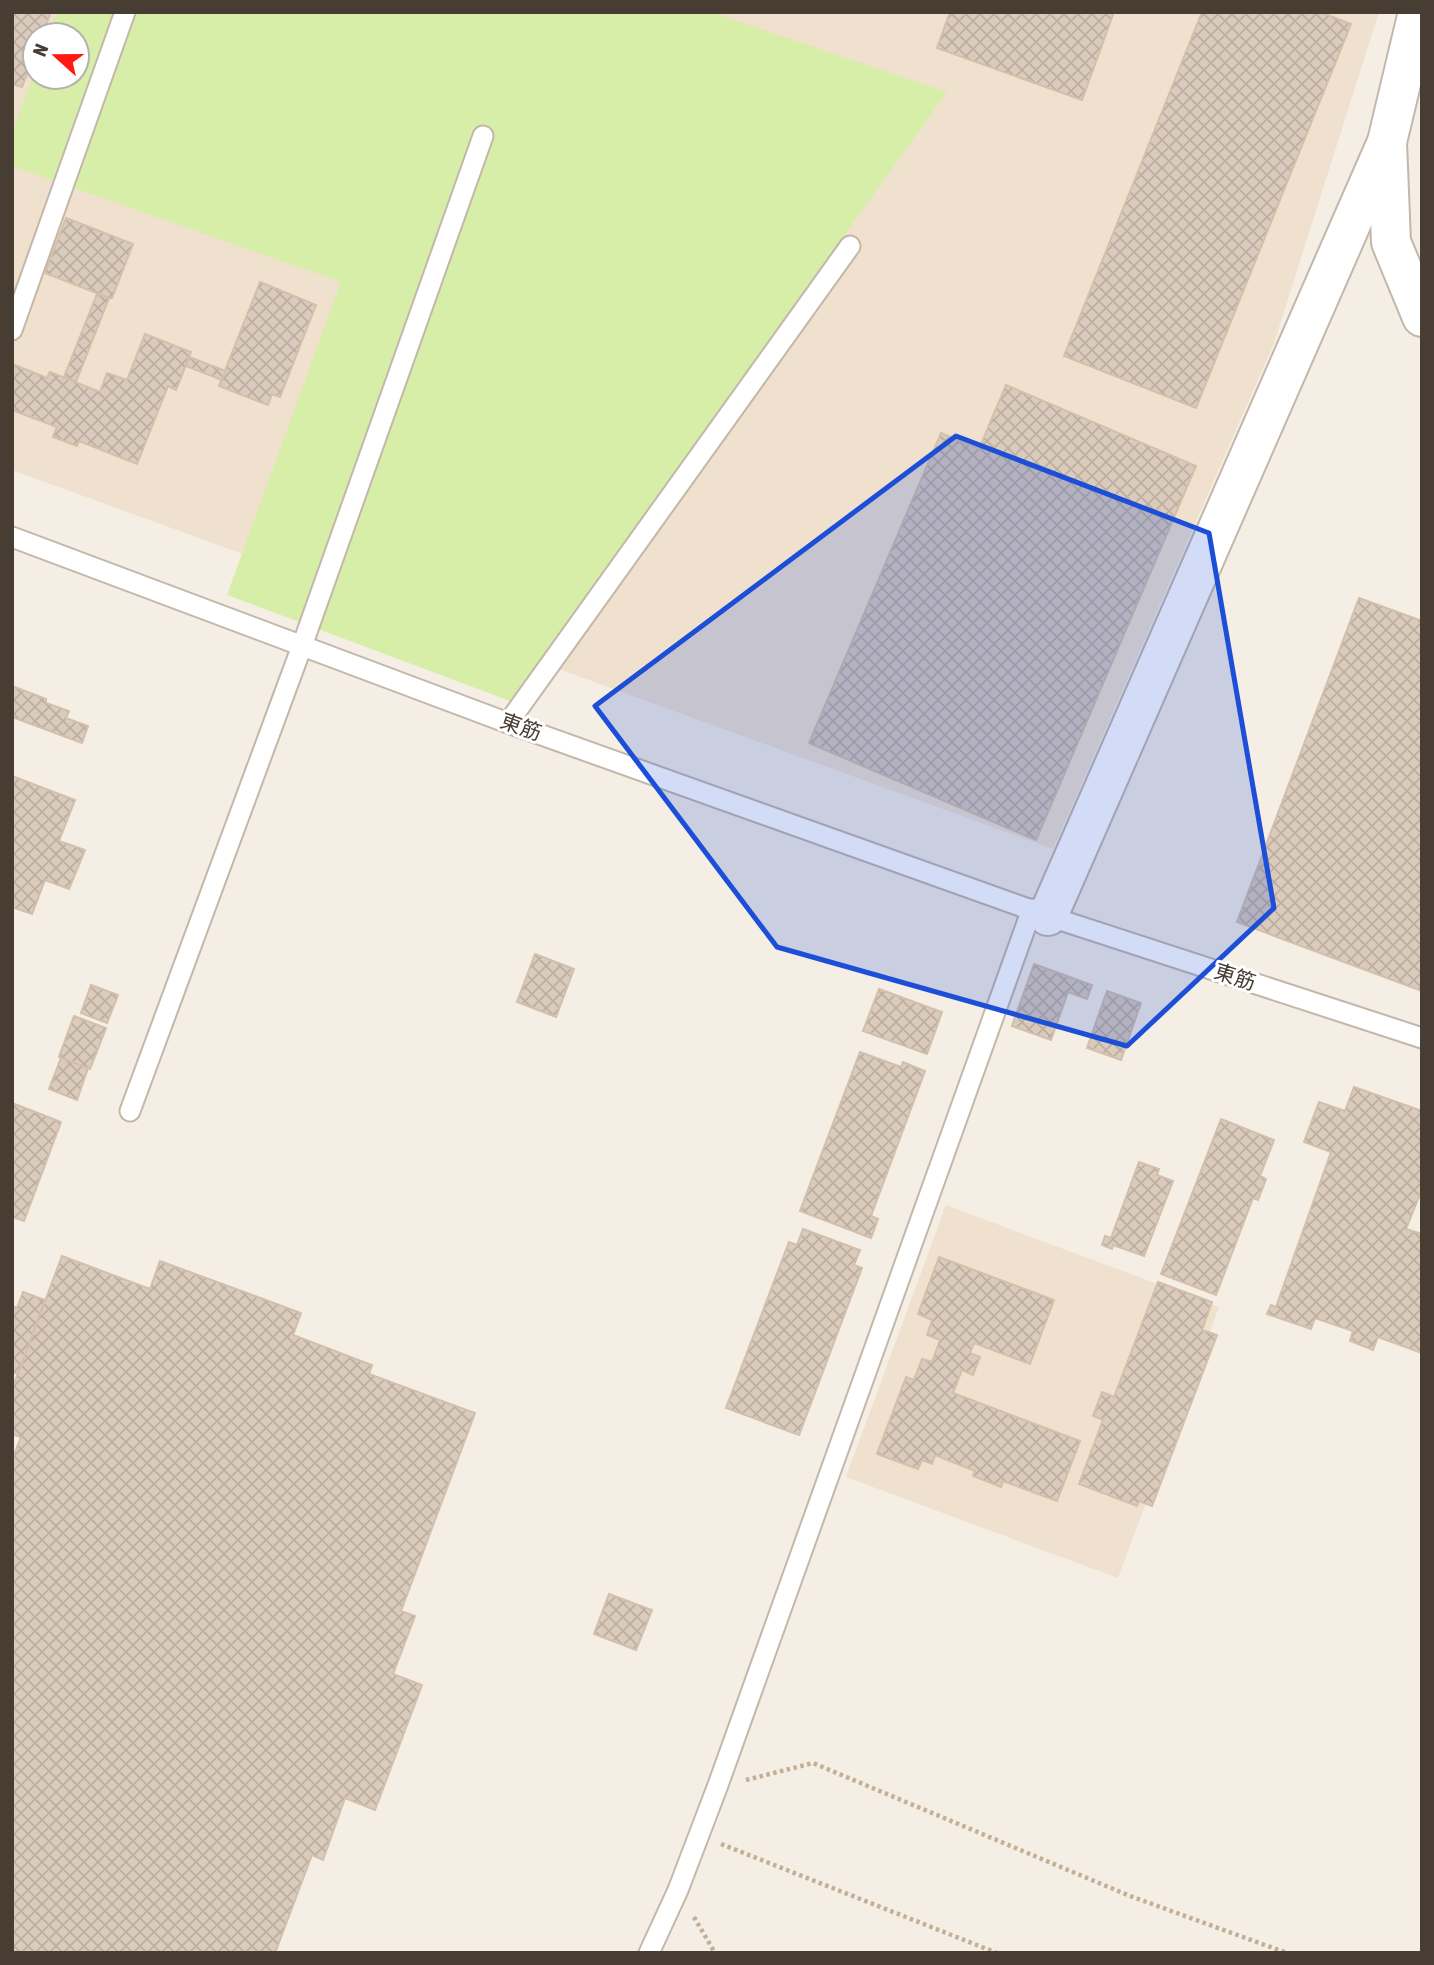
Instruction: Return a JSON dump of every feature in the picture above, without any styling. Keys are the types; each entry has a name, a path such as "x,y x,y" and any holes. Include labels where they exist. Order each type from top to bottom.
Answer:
{"street":[{"path":"1040,912 1387,142 1418,12"},
{"path":"1387,142 1391,242 1422,317"}],"lane":[{"path":"12,330 125,12"},
{"path":"130,1111 302,646 483,136"},
{"path":"508,723 850,246"},
{"name":"東筋","path":"12,537 508,723 1040,912 1422,1038"},
{"path":"649,1953 699,1835 1040,912"}],"path":[{"path":"717,1787 813,1763 1130,1896 1287,1953"},
{"path":"699,1835 997,1953"},
{"path":"678,1889 715,1953"}],"highlighted area":[{"path":"956,436 1209,533 1274,908 1127,1046 777,947 595,706"}],"shaded area":[{"path":"12,12 1379,12 1274,343 1053,849 12,470"},
{"path":"946,1205 1219,1307 1118,1578 846,1477"}],"green space":[{"path":"57,12 710,12 947,92 510,701 227,595 341,282 12,166 12,132 27,91 91,91 91,21 53,21"}],"building":[{"path":"12,12 51,12 47,21 21,21 21,87 12,84"},
{"path":"950,12 1114,12 1082,100 937,48"},
{"path":"1202,12 1320,12 1351,24 1196,408 1064,356"},
{"path":"66,218 133,244 112,298 45,273"},
{"path":"260,282 316,305 280,397 272,394 268,405 219,386"},
{"path":"97,294 109,298 76,382 64,377"},
{"path":"145,334 191,352 176,390 168,386 137,464 79,441 77,446 53,437 57,427 12,410 12,371 15,365 47,378 50,372 100,392 107,373 127,380"},
{"path":"189,357 226,371 222,380 186,366"},
{"path":"1006,385 1196,466 1036,840 809,743 941,433 979,449"},
{"path":"1359,598 1422,621 1422,991 1237,922"},
{"path":"12,686 69,711 66,718 88,726 82,743 12,717"},
{"path":"12,776 75,800 59,841 85,850 69,889 45,880 32,914 12,907"},
{"path":"535,954 574,969 556,1017 517,1002"},
{"path":"1034,964 1092,985 1087,999 1068,992 1051,1040 1012,1026"},
{"path":"91,985 118,995 107,1023 81,1013"},
{"path":"879,989 942,1012 927,1054 863,1031"},
{"path":"1107,991 1141,1003 1121,1060 1087,1048"},
{"path":"74,1016 106,1028 90,1069 59,1057"},
{"path":"860,1052 901,1067 903,1062 925,1071 871,1216 878,1219 871,1238 800,1211"},
{"path":"61,1058 88,1068 77,1100 49,1089"},
{"path":"1354,1087 1422,1111 1422,1189 1406,1229 1422,1234 1422,1353 1378,1337 1373,1350 1350,1341 1353,1331 1315,1318 1311,1329 1267,1314 1271,1305 1276,1307 1331,1152 1304,1142 1319,1102 1345,1111"},
{"path":"12,1103 61,1122 24,1221 12,1217"},
{"path":"1221,1119 1274,1140 1260,1176 1266,1179 1258,1200 1253,1198 1216,1295 1161,1274"},
{"path":"1139,1162 1159,1169 1157,1175 1173,1181 1144,1256 1113,1245 1112,1249 1102,1245 1105,1236 1111,1238"},
{"path":"803,1229 860,1250 854,1265 862,1268 799,1435 726,1408 789,1242 797,1245"},
{"path":"62,1256 150,1289 160,1261 301,1313 293,1335 372,1365 369,1374 475,1413 401,1611 415,1616 393,1674 422,1685 375,1810 345,1798 323,1860 312,1855 275,1953 12,1953 12,1460 21,1437 12,1434 12,1389"},
{"path":"939,1257 1054,1300 1030,1364 974,1343 970,1353 980,1357 973,1375 962,1370 953,1393 1080,1441 1057,1501 1003,1481 1001,1487 973,1476 975,1471 935,1455 932,1464 922,1460 918,1469 877,1454 906,1377 914,1380 922,1359 932,1362 940,1340 927,1335 932,1320 918,1314"},
{"path":"1158,1282 1212,1302 1202,1330 1217,1335 1152,1506 1139,1501 1137,1506 1079,1484 1103,1420 1093,1416 1102,1392 1114,1397"},
{"path":"23,1292 45,1300 18,1374 12,1372 12,1306 17,1308"},
{"path":"609,1594 652,1610 636,1650 594,1634"}]}
